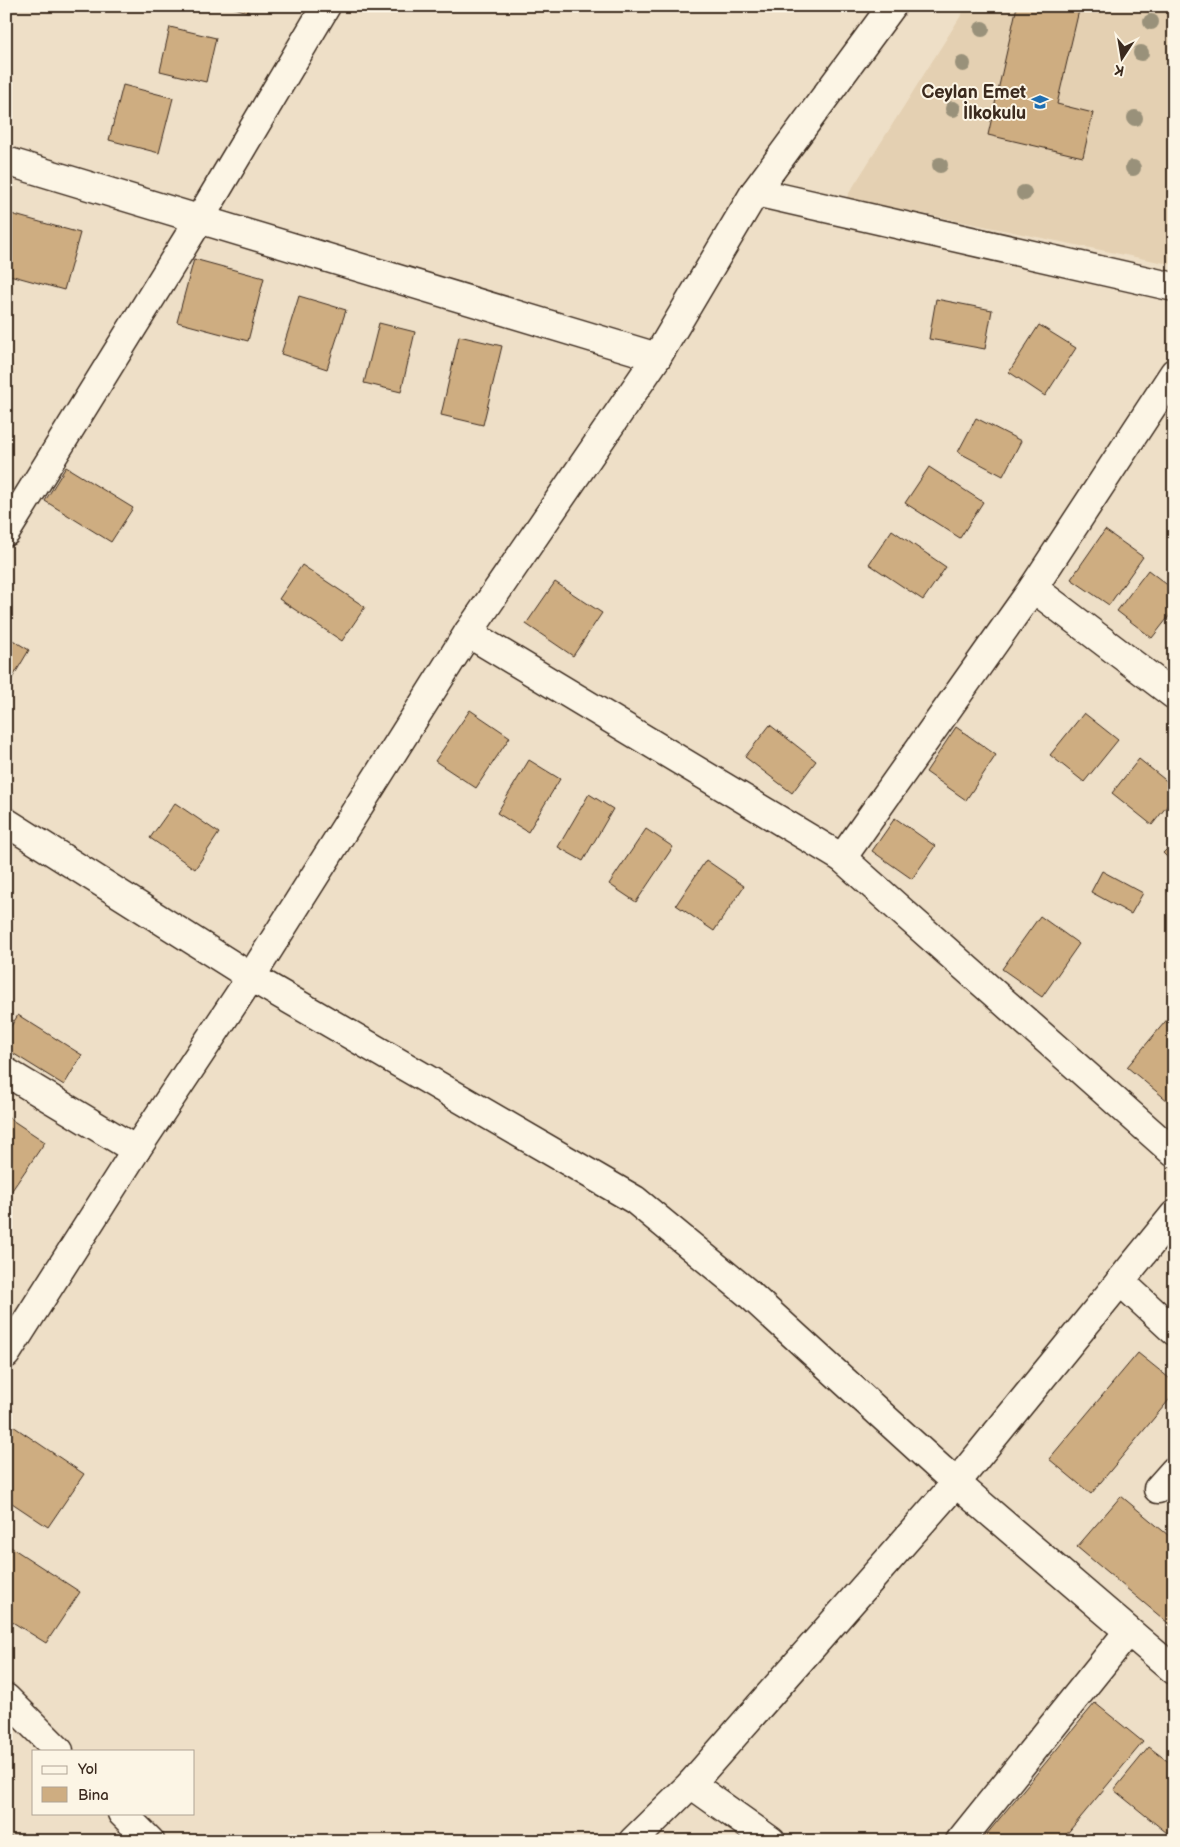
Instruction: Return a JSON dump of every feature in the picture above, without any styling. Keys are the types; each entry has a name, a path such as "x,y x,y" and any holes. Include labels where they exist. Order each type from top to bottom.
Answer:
{"street":[{"path":"6,532 199,220 326,6"},
{"path":"6,1354 136,1150 251,977 468,633 657,357 754,192 892,6"},
{"path":"7,163 657,357"},
{"path":"754,192 1174,288"},
{"path":"842,858 1033,588 1174,374"},
{"path":"1033,588 1174,695"},
{"path":"468,633 842,858 1174,1153"},
{"path":"6,822 251,977 635,1200 749,1294 956,1482 1174,1670"},
{"path":"6,1072 136,1150"},
{"path":"633,1841 691,1784 956,1482 1174,1215"},
{"path":"1120,1281 1174,1331"},
{"path":"960,1841 1128,1632"},
{"path":"6,1698 59,1750"},
{"path":"691,1784 770,1841"},
{"path":"123,1814 150,1841"}],"shaded area":[{"name":"Ceylan Emet İlkokulu","path":"967,6 1174,6 1174,265 846,198"}],"building":[{"path":"228,6 250,6 248,12"},
{"path":"1017,6 1080,6 1057,104 1093,113 1083,157 988,135"},
{"path":"170,27 216,38 206,82 160,71"},
{"path":"123,85 173,98 159,153 109,140"},
{"path":"11,214 80,233 64,290 6,274 6,231"},
{"path":"194,259 264,278 248,341 177,322"},
{"path":"299,296 346,310 327,369 281,354"},
{"path":"936,299 992,310 985,349 929,339"},
{"path":"379,323 415,332 401,392 364,383"},
{"path":"1039,325 1076,348 1045,396 1009,372"},
{"path":"459,336 502,346 483,425 441,415"},
{"path":"976,418 1021,441 1003,476 958,452"},
{"path":"66,467 133,508 111,542 45,501"},
{"path":"929,467 983,502 960,538 905,503"},
{"path":"892,530 946,567 923,600 869,564"},
{"path":"1105,530 1143,557 1109,605 1071,579"},
{"path":"302,565 365,607 342,641 279,599"},
{"path":"1148,570 1174,590 1174,610 1152,638 1117,611"},
{"path":"555,582 602,613 573,656 526,624"},
{"path":"6,636 29,650 7,687 6,686"},
{"path":"470,710 510,737 476,788 435,761"},
{"path":"1084,713 1118,740 1084,782 1050,755"},
{"path":"770,725 816,761 792,793 745,757"},
{"path":"956,727 996,755 966,800 926,772"},
{"path":"1139,759 1174,787 1174,797 1152,825 1112,793"},
{"path":"529,760 560,779 528,832 497,813"},
{"path":"589,794 613,809 583,861 558,847"},
{"path":"175,803 219,833 195,869 150,838"},
{"path":"895,818 935,846 912,879 872,851"},
{"path":"646,829 673,847 636,902 609,884"},
{"path":"1174,842 1174,864 1163,853"},
{"path":"706,860 744,886 714,931 676,905"},
{"path":"1102,871 1143,893 1131,914 1091,892"},
{"path":"1040,916 1079,944 1042,997 1002,969"},
{"path":"18,1015 82,1055 64,1085 6,1049 6,1034"},
{"path":"1170,1016 1174,1019 1174,1106 1127,1067"},
{"path":"6,1116 45,1142 6,1199"},
{"path":"1138,1353 1174,1382 1174,1394 1091,1494 1049,1459"},
{"path":"10,1424 84,1474 48,1527 6,1499 6,1430"},
{"path":"1121,1496 1174,1540 1174,1628 1077,1547"},
{"path":"6,1544 80,1592 46,1643 6,1618"},
{"path":"1095,1703 1143,1742 1061,1841 981,1841"},
{"path":"1149,1747 1174,1766 1174,1824 1167,1833 1114,1790"},
{"path":"16,1836 16,1841 6,1841 6,1837"}],"place":[{"name":"Ceylan Emet İlkokulu","path":"1040,102"}]}
